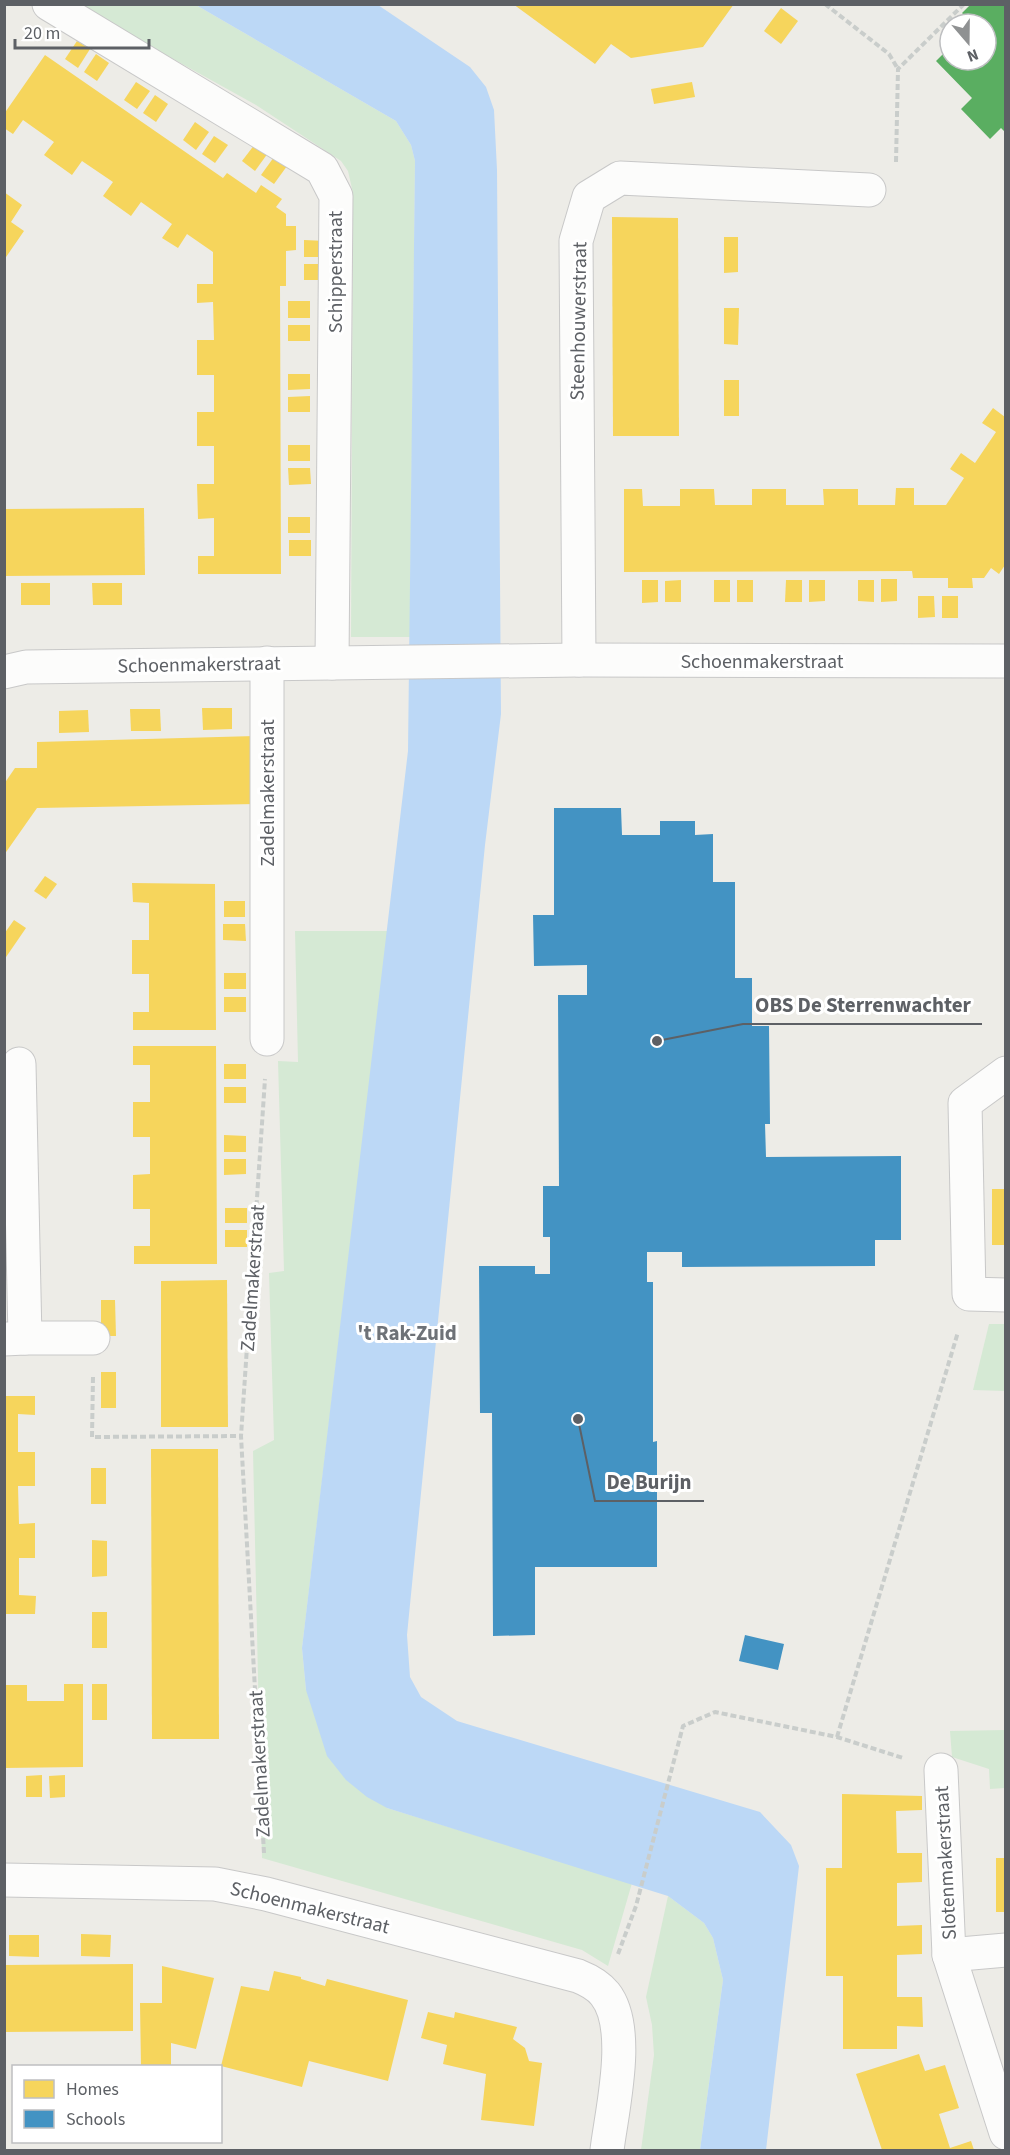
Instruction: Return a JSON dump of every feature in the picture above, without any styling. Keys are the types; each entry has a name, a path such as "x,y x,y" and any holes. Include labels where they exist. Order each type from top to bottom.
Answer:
{"street":[{"name":"Schipperstraat","path":"49,4 322,169 336,196 332,663"},
{"name":"Steenhouwerstraat","path":"579,660 576,241 589,197 620,178 869,190"},
{"name":"Schoenmakerstraat","path":"4,672 26,667 267,663 579,660 1005,661"},
{"name":"Zadelmakerstraat","path":"267,663 267,1039"},
{"path":"19,1064 15,1339 93,1338"},
{"path":"1005,1073 965,1103 969,1294 1005,1295"},
{"name":"Slotenmakerstraat","path":"941,1770 949,1955 1005,2133"},
{"name":"Schoenmakerstraat","path":"4,1880 215,1884 266,1894 578,1976 590,1981 604,1992"},
{"name":"Slotenmakerstraat","path":"949,1955 1005,1950"},
{"path":"604,1992 614,2013 620,2052 607,2151"}],"path":[{"path":"825,4 890,54 898,69 896,190 869,190"},
{"path":"898,69 964,4"},
{"name":"Zadelmakerstraat","path":"266,1894 241,1436 267,1039"},
{"path":"837,1737 969,1294"},
{"path":"93,1338 92,1437 241,1436"},
{"path":"604,1992 636,1906 683,1726 715,1712 837,1737 941,1770"}],"green space":[{"path":"76,5 196,5 396,121 411,145 415,161 410,637 351,637 353,193 348,171 341,161 256,105"},
{"path":"295,931 388,931 302,1648 306,1690 387,1808 632,1883 608,1966 582,1950 262,1858 253,1451 274,1440 269,1273 284,1271 278,1061 298,1062"},
{"path":"989,1324 1005,1324 1005,1391 973,1390"},
{"path":"1005,1730 1005,1788 990,1789 989,1769 952,1757 950,1731"},
{"path":"668,1896 704,1923 713,1938 723,1980 700,2150 641,2150 654,2055 652,2025 646,1997"}],"water":[{"path":"196,5 378,5 470,67 486,87 494,110 497,170 501,714 485,845 407,1635 410,1677 421,1697 457,1721 760,1812 791,1845 799,1866 766,2150 700,2150 723,1980 713,1938 704,1923 668,1896 387,1808 367,1797 346,1780 327,1756 306,1690 302,1648 408,751 415,161 411,145 396,121"}],"building: Homes":[{"path":"513,4 734,4 703,47 631,58 611,44 595,64"},
{"path":"781,8 798,21 781,44 764,31"},
{"path":"77,41 90,49 78,68 65,59"},
{"path":"96,54 109,63 97,81 84,72"},
{"path":"45,55 223,178 227,173 256,193 261,185 282,199 276,207 286,214 286,226 296,226 296,250 286,251 286,286 280,286 281,574 198,574 198,556 214,556 214,518 198,519 197,484 214,484 214,446 197,446 197,412 214,412 214,375 197,375 197,340 214,340 213,302 197,303 197,284 213,284 213,252 187,234 178,248 162,238 172,224 141,202 131,216 103,196 113,182 82,161 72,175 44,155 54,142 23,120 13,134 4,128 4,114"},
{"path":"136,82 150,91 137,109 124,100"},
{"path":"692,82 695,97 654,104 651,89"},
{"path":"155,95 168,104 156,122 143,113"},
{"path":"195,122 209,132 196,150 183,140"},
{"path":"214,136 228,145 215,163 202,154"},
{"path":"255,144 268,153 255,171 242,161"},
{"path":"274,157 287,166 274,184 261,175"},
{"path":"4,192 22,205 11,222 24,231 4,260"},
{"path":"612,217 678,218 679,436 613,436"},
{"path":"724,237 738,237 738,272 724,273"},
{"path":"304,240 326,241 326,257 304,257"},
{"path":"304,264 326,264 326,280 304,280"},
{"path":"288,301 310,301 310,318 288,318"},
{"path":"724,308 739,308 738,345 724,344"},
{"path":"288,325 310,325 310,341 288,341"},
{"path":"288,374 310,374 310,389 288,390"},
{"path":"724,380 739,380 739,416 724,416"},
{"path":"310,396 310,412 288,412 288,397"},
{"path":"993,408 1005,417 1005,565 999,574 991,568 984,578 972,578 973,588 948,588 948,578 913,578 912,571 624,572 624,489 642,489 643,506 680,506 680,489 714,489 715,505 752,505 752,489 786,489 786,505 824,505 823,489 858,489 858,505 895,505 896,488 914,488 914,505 946,505 964,478 950,469 961,453 975,463 996,432 982,423"},
{"path":"288,445 310,445 310,461 288,461"},
{"path":"288,468 310,468 311,484 289,485"},
{"path":"144,508 145,575 4,576 4,509"},
{"path":"288,517 310,517 310,533 288,533"},
{"path":"289,540 311,540 311,556 289,556"},
{"path":"881,579 897,579 897,601 881,602"},
{"path":"642,580 658,580 658,602 642,603"},
{"path":"681,580 681,602 665,602 665,581"},
{"path":"714,580 730,580 730,602 714,602"},
{"path":"737,580 753,580 753,602 737,602"},
{"path":"786,580 802,580 802,602 785,602"},
{"path":"809,580 825,580 825,601 809,602"},
{"path":"858,580 874,580 874,602 858,601"},
{"path":"21,583 50,583 50,605 21,605"},
{"path":"92,583 122,583 122,605 93,605"},
{"path":"918,596 934,596 935,617 918,618"},
{"path":"942,596 958,596 958,618 942,618"},
{"path":"202,708 232,708 232,729 203,730"},
{"path":"130,709 160,709 161,731 131,731"},
{"path":"88,710 89,732 59,733 59,711"},
{"path":"255,736 257,804 37,808 4,855 4,784 15,768 37,768 37,742"},
{"path":"45,876 57,884 46,899 34,891"},
{"path":"132,883 215,884 216,1030 133,1030 133,1012 149,1012 149,974 132,974 132,940 149,940 149,903 133,902"},
{"path":"224,901 245,901 245,917 224,917"},
{"path":"14,920 26,928 4,960 4,934"},
{"path":"223,924 245,924 246,941 223,940"},
{"path":"224,973 246,973 246,989 224,989"},
{"path":"224,997 246,997 246,1012 224,1012"},
{"path":"133,1046 216,1046 217,1264 134,1264 134,1246 150,1246 150,1209 133,1209 133,1175 150,1174 150,1137 133,1137 133,1102 150,1102 150,1065 133,1065"},
{"path":"224,1064 246,1064 246,1079 224,1079"},
{"path":"224,1087 246,1087 246,1103 224,1103"},
{"path":"224,1135 246,1136 246,1152 224,1152"},
{"path":"224,1159 246,1159 246,1174 224,1175"},
{"path":"992,1189 1005,1189 1005,1245 992,1245"},
{"path":"225,1208 247,1208 247,1223 225,1223"},
{"path":"225,1230 247,1230 247,1247 225,1247"},
{"path":"227,1280 228,1427 161,1427 161,1281"},
{"path":"101,1300 115,1300 116,1336 101,1336"},
{"path":"101,1372 116,1372 116,1408 101,1408"},
{"path":"4,1396 35,1396 35,1415 18,1414 18,1452 35,1452 35,1486 18,1486 19,1524 35,1523 35,1558 19,1558 19,1595 36,1596 35,1614 4,1614"},
{"path":"151,1449 218,1449 219,1739 152,1739"},
{"path":"91,1468 106,1468 106,1504 91,1504"},
{"path":"92,1540 107,1541 107,1576 92,1577"},
{"path":"92,1612 107,1612 107,1648 92,1648"},
{"path":"64,1684 83,1684 83,1767 4,1768 4,1685 27,1685 27,1701 64,1701"},
{"path":"92,1684 107,1684 107,1720 92,1720"},
{"path":"42,1775 42,1797 26,1797 26,1776"},
{"path":"65,1775 65,1797 50,1798 49,1776"},
{"path":"842,1794 922,1796 922,1810 896,1811 897,1853 922,1853 922,1882 897,1883 897,1926 922,1925 922,1954 897,1955 897,1997 922,1997 923,2027 897,2026 897,2049 843,2049 843,1976 826,1976 826,1868 842,1868"},
{"path":"996,1858 1005,1858 1005,1912 996,1912"},
{"path":"81,1934 111,1935 110,1957 81,1956"},
{"path":"9,1935 39,1935 39,1957 9,1956"},
{"path":"133,1964 133,2031 4,2032 4,1965"},
{"path":"162,1966 214,1978 196,2049 171,2043 171,2065 141,2065 140,2003 162,2003"},
{"path":"274,1971 301,1977 301,1979 325,1986 327,1979 408,2000 388,2081 309,2061 302,2087 222,2066 241,1986 269,1991"},
{"path":"428,2012 454,2018 455,2012 517,2027 513,2039 525,2048 529,2061 542,2063 534,2126 481,2120 486,2074 443,2064 447,2045 421,2038"},
{"path":"919,2054 925,2071 945,2065 959,2108 939,2114 950,2148 971,2141 974,2150 882,2150 856,2074"}],"building: Schools":[{"path":"554,808 621,808 622,835 660,835 660,821 695,821 695,835 713,834 713,882 735,882 735,978 752,978 752,1026 769,1026 770,1124 765,1124 766,1157 901,1156 901,1240 875,1240 875,1266 682,1267 682,1252 647,1252 647,1282 653,1282 653,1442 657,1441 657,1567 535,1567 535,1635 493,1636 492,1413 480,1413 479,1266 535,1266 535,1274 550,1274 550,1237 543,1237 543,1186 559,1186 558,995 587,995 587,965 534,966 533,915 554,915"},
{"path":"745,1635 784,1644 778,1670 739,1661"}],"building: Public":[{"path":"971,4 1006,4 1006,133 1001,128 990,139 961,109 972,98 947,72 998,72 998,12 963,12"}],"place":[{"name":"OBS De Sterrenwachter","path":"657,1041"},
{"name":"De Burijn","path":"578,1419"}],"district":[{"name":"'t Rak-Zuid","path":"407,1333"}]}
